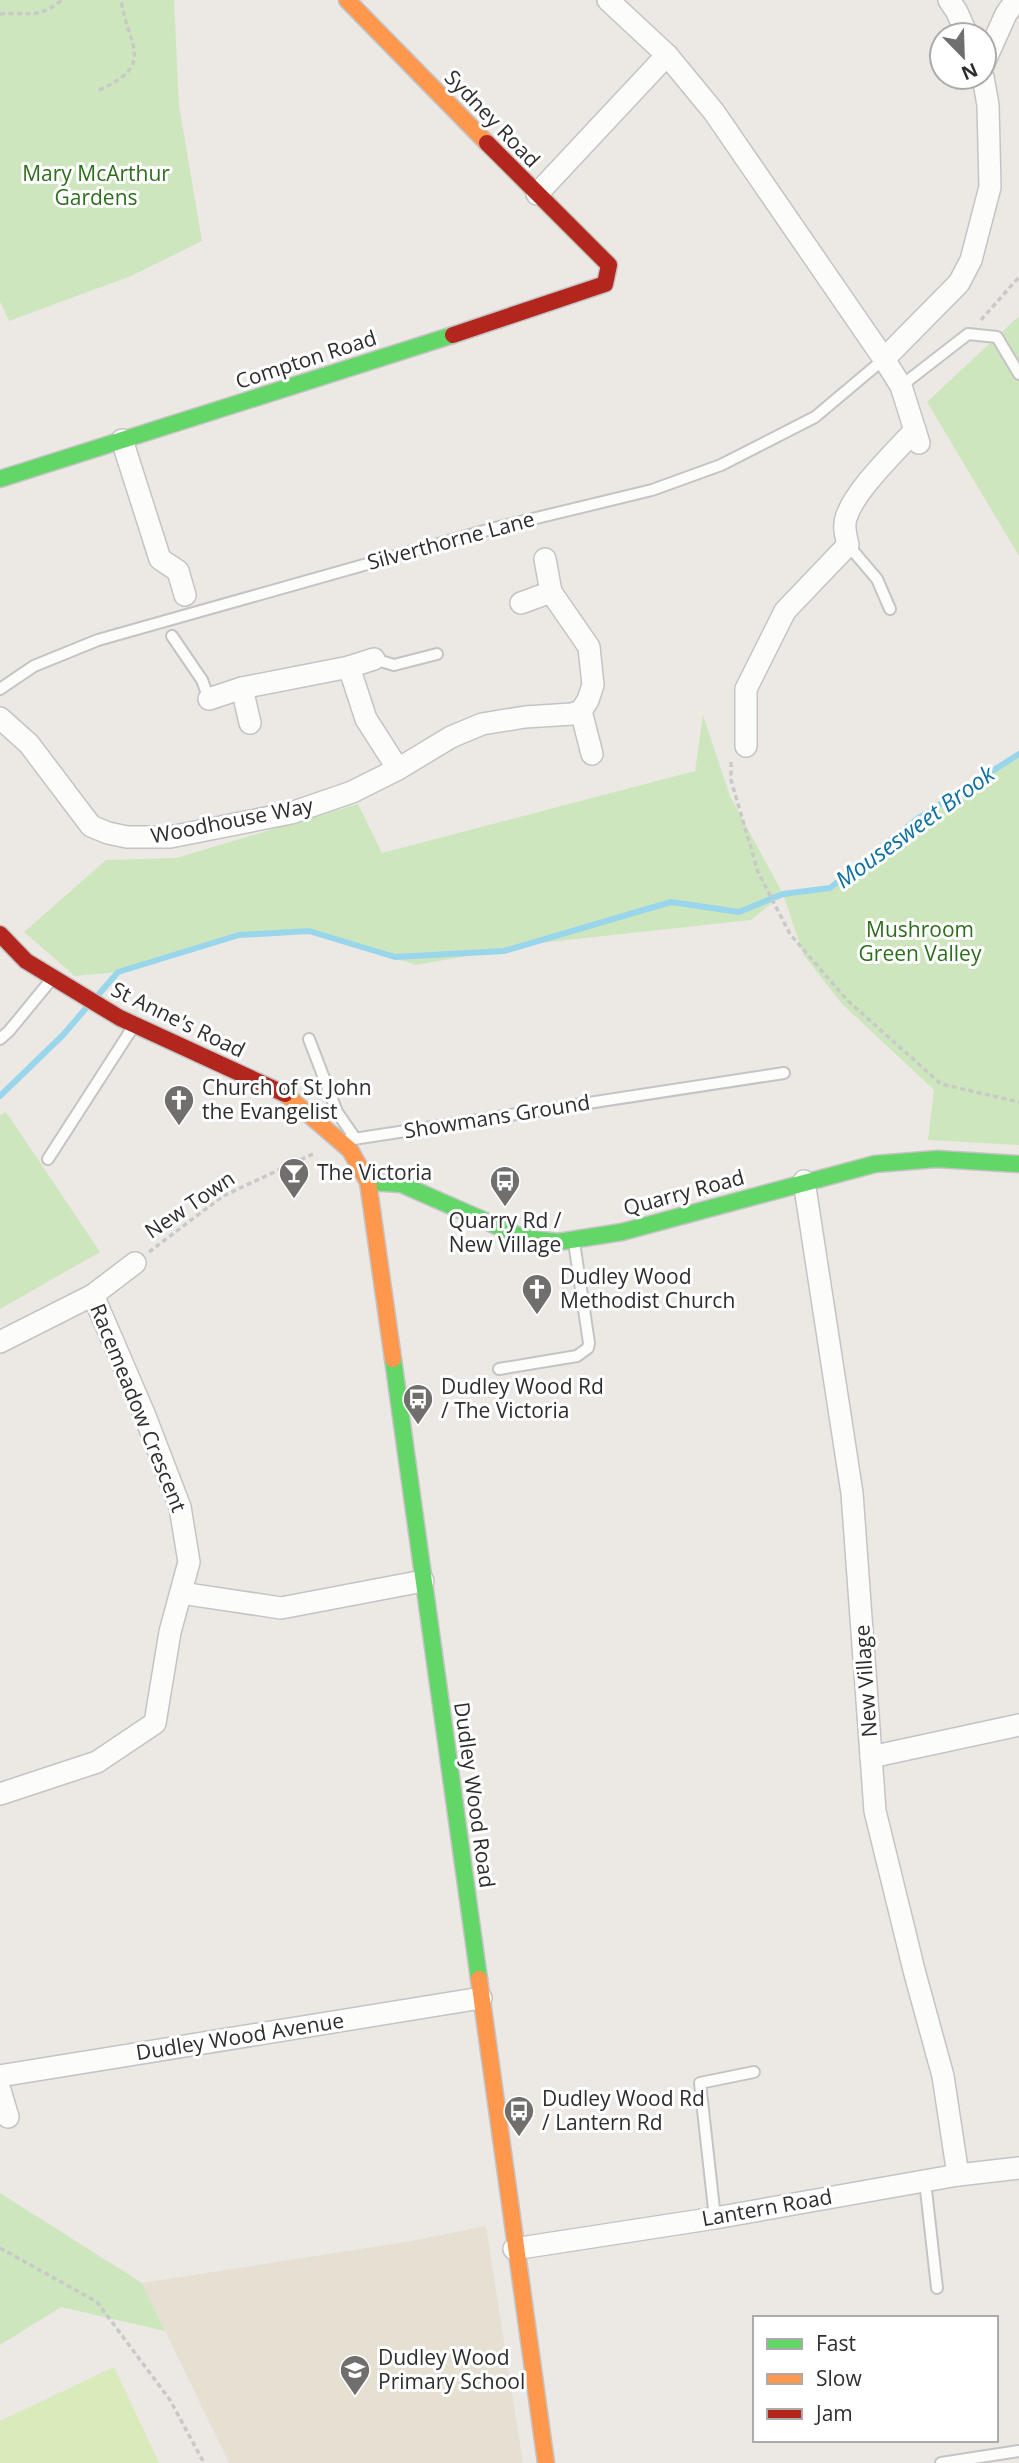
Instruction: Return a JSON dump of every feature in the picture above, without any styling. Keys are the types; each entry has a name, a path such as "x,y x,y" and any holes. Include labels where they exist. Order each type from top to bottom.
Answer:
{"street":[{"name":"Sydney Road","path":"347,0 609,265"},
{"path":"608,0 667,55 713,112 884,359 901,386 917,436 854,501 844,527 848,545 785,611 746,689 746,746"},
{"path":"949,0 961,21"},
{"path":"998,32 1016,0"},
{"path":"537,194 667,55"},
{"path":"884,359 959,283 971,260 981,228 991,176 986,91"},
{"name":"Compton Road","path":"0,479 605,284 609,265"},
{"path":"122,440 160,559 178,570 185,595"},
{"path":"545,559 551,592 589,647 593,685 588,701 581,710 592,754"},
{"path":"520,603 551,592"},
{"path":"209,699 242,688 349,667 374,659"},
{"path":"349,667 366,719 398,769"},
{"path":"242,688 250,723"},
{"name":"Woodhouse Way","path":"0,718 29,744 91,826 127,838 170,837 291,813 352,792 398,769 451,737 482,724 525,717 572,714 581,710"},
{"name":"St Anne's Road","path":"0,934 26,961 58,981 127,1021 281,1091 348,1140"},
{"name":"Dudley Wood Road","path":"348,1140 350,1150 368,1182 514,2249 546,2463"},
{"name":"Quarry Road","path":"368,1182 401,1184 524,1238 573,1241 622,1232 875,1164 937,1159 1019,1164"},
{"name":"New Village","path":"804,1181 852,1493 875,1811 943,2076 958,2175"},
{"name":"Racemeadow Crescent","path":"0,1342 93,1295 135,1263"},
{"name":"Racemeadow Crescent","path":"0,1794 97,1762 155,1723 170,1632 189,1562 180,1507 145,1416 93,1295"},
{"path":"181,1593 281,1608 423,1581"},
{"path":"871,1756 1019,1725"},
{"name":"Dudley Wood Avenue","path":"0,2076 481,1998"},
{"path":"0,2090 8,2117"},
{"name":"Lantern Road","path":"514,2249 715,2218 958,2175 1019,2168"}],"lane":[{"path":"901,386 968,334 997,337 1019,374"},
{"name":"Silverthorne Lane","path":"0,689 34,666 98,640 491,529 652,490 721,465 815,417 884,359"},
{"path":"848,545 877,579 890,608"},
{"path":"172,636 202,680 209,699"},
{"path":"374,659 394,665 437,654"},
{"path":"0,1039 58,981"},
{"path":"48,1159 127,1021"},
{"path":"309,1039 348,1140"},
{"name":"Showmans Ground","path":"348,1140 784,1073"},
{"path":"499,1369 577,1356 588,1349 573,1241"},
{"path":"715,2218 700,2083 754,2071"},
{"path":"925,2181 937,2288"},
{"path":"942,2463 1019,2451"}],"path":[{"path":"0,14 40,13 61,0"},
{"path":"99,90 121,80 134,65 134,43 121,0"},
{"path":"968,334 1019,277"},
{"path":"765,885 790,934 847,1000 941,1084 1019,1102"},
{"name":"New Town","path":"135,1263 223,1196 348,1140"},
{"path":"0,2248 97,2302 170,2400 204,2463"}],"shaded area":[{"name":"Dudley Wood Primary School","path":"486,2226 523,2463 229,2463 142,2283 406,2242"}],"green space":[{"name":"Mary McArthur Gardens","path":"0,0 174,0 179,106 202,241 131,276 9,321 0,301"},
{"path":"1019,316 1019,556 927,402"},
{"path":"703,715 730,796 783,894 751,920 539,943 416,965 309,931 239,935 118,972 75,976 24,932 106,860 176,858 358,804 382,853 695,771"},
{"name":"Mushroom Green Valley","path":"1019,754 1019,1145 928,1140 934,1090 841,1003 803,954 783,894 830,888 917,819"},
{"path":"6,1112 100,1252 0,1309 0,1115"},
{"path":"0,2193 142,2283 165,2331 61,2307 0,2345"},
{"path":"114,2367 159,2463 0,2463 0,2421"}],"waterway":[{"name":"Mousesweet Brook","path":"99,994 118,972 239,935 309,931 395,957 504,951 671,902 739,912 783,894 830,888 917,819 1019,754"},
{"name":"Mousesweet Brook","path":"0,1096 63,1035 87,1007"}],"traffic: fast":[{"path":"0,479 453,335"},
{"path":"368,1182 401,1184 524,1238 558,1242 622,1232 875,1164 937,1159 1019,1164"},
{"path":"393,1359 479,1979"}],"traffic: slow":[{"path":"347,0 487,143"},
{"path":"285,1094 350,1150 368,1182 393,1359"},
{"path":"479,1979 546,2463"}],"traffic: jam":[{"path":"453,335 605,284 609,265 487,143"},
{"path":"0,934 26,961 120,1018 285,1094"}],"place":[{"name":"Church of St John the Evangelist","path":"179,1127"},
{"name":"The Victoria","path":"294,1200"},
{"name":"Quarry Rd / New Village","path":"505,1208"},
{"name":"Dudley Wood Methodist Church","path":"537,1316"},
{"name":"Dudley Wood Rd / The Victoria","path":"418,1426"},
{"name":"Dudley Wood Rd / Lantern Rd","path":"519,2138"},
{"name":"Dudley Wood Primary School","path":"355,2397"}]}
